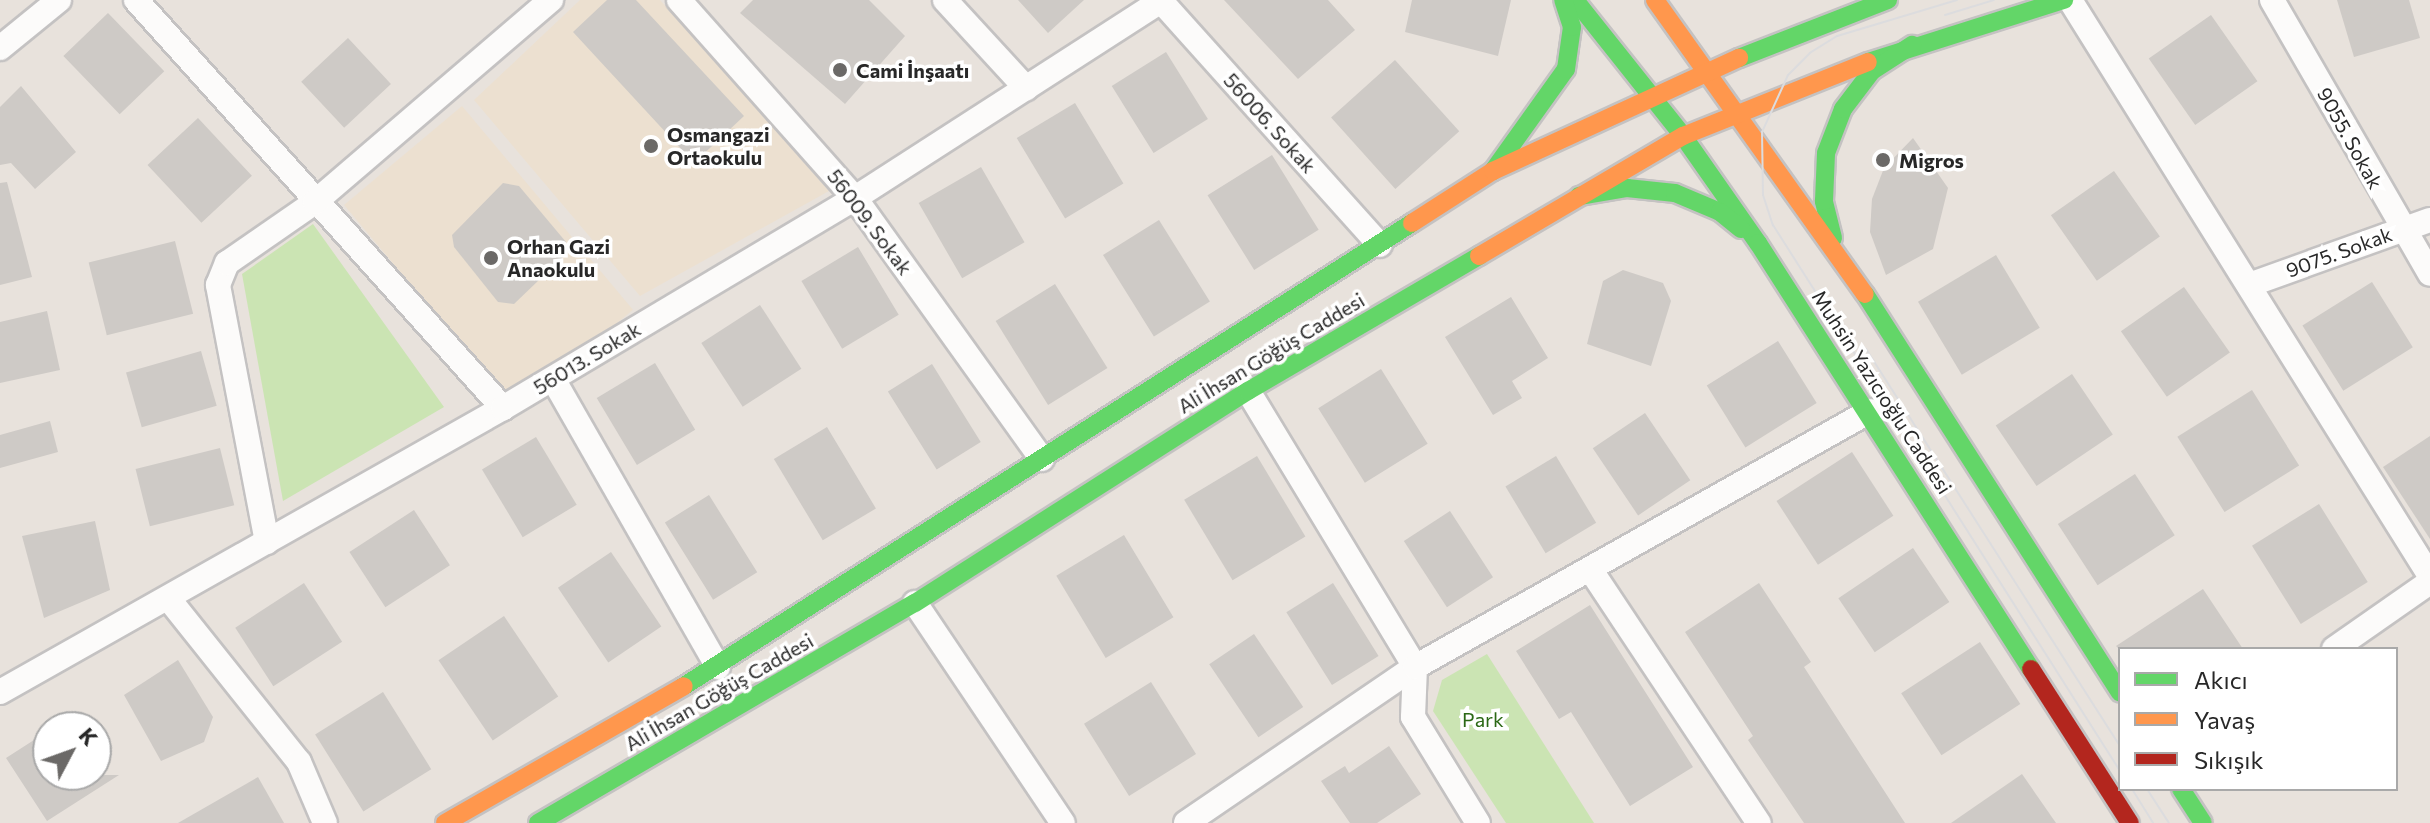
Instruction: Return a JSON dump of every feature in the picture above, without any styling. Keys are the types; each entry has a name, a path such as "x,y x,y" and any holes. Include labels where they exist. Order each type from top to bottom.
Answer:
{"main road":[{"path":"1493,171 1566,69 1572,27 1563,0"},
{"name":"Muhsin Yazıcıoğlu Caddesi","path":"1575,0 1683,136 1758,243 1870,411 2130,823"},
{"name":"Muhsin Yazıcıoğlu Caddesi","path":"1655,0 1836,248 2118,689"},
{"name":"Ali İhsan Göğüş Caddesi","path":"445,823 718,667 1493,171 1709,70 1888,0"},
{"name":"Ali İhsan Göğüş Caddesi","path":"538,823 915,603 1248,391 1683,136 1912,45 2064,0"},
{"path":"1836,248 1824,201 1826,153 1843,109 1872,71 1912,45"},
{"path":"1579,196 1627,188 1675,193 1720,212 1758,243"},
{"path":"2182,791 2203,823"}],"street":[{"path":"0,48 59,0"},
{"path":"136,0 503,408"},
{"path":"267,542 218,285 227,263 315,202 551,0"},
{"name":"56009. Sokak","path":"679,0 855,198 1042,459"},
{"path":"945,0 1026,88"},
{"name":"56013. Sokak","path":"1,685 168,598 553,379 855,198 1160,0"},
{"name":"56006. Sokak","path":"1160,0 1380,245"},
{"path":"2070,0 2430,576"},
{"name":"9055. Sokak","path":"2272,0 2430,274"},
{"name":"9075. Sokak","path":"2249,285 2430,220"},
{"path":"553,379 718,667"},
{"path":"1248,391 1415,667 1413,717 1478,823"},
{"path":"1186,823 1415,667 1870,411"},
{"path":"1590,569 1759,823"},
{"path":"2337,647 2430,582"},
{"path":"168,598 299,762 325,823"},
{"path":"915,603 1063,823"}],"shaded area":[{"name":"Osmangazi Ortaokulu","path":"580,0 660,0 829,191 640,296 474,100"},
{"name":"Orhan Gazi Anaokulu","path":"462,106 633,310 515,409 344,205"}],"green space":[{"path":"313,224 444,407 283,501 242,274"},
{"name":"Park","path":"1487,654 1594,823 1506,823 1433,711 1442,680"}],"building":[{"path":"607,0 636,0 744,116 694,163 573,32"},
{"name":"Cami İnşaatı","path":"753,0 869,0 905,36 845,104 740,13"},
{"path":"1018,0 1084,0 1048,33"},
{"path":"1224,0 1328,0 1355,30 1298,79"},
{"path":"1412,0 1511,0 1498,56 1405,32"},
{"path":"2337,0 2409,0 2420,38 2354,57"},
{"path":"108,13 164,71 120,114 63,56"},
{"path":"2211,15 2257,81 2195,125 2149,59"},
{"path":"348,38 391,84 344,128 301,82"},
{"path":"1166,52 1208,119 1154,153 1112,86"},
{"path":"1395,60 1459,131 1395,189 1331,118"},
{"path":"21,86 76,152 35,189 11,163 0,165 0,107"},
{"path":"1075,103 1123,184 1065,219 1017,138"},
{"path":"198,118 252,176 201,223 148,165"},
{"path":"1913,138 1948,188 1933,249 1886,275 1870,232 1872,199 1884,168"},
{"path":"1272,155 1319,230 1254,270 1208,195"},
{"path":"981,167 1024,242 962,278 919,203"},
{"path":"2114,171 2160,237 2097,281 2051,215"},
{"path":"7,182 32,277 0,285 0,183"},
{"path":"503,183 519,186 566,242 564,256 514,304 498,302 454,247 452,235"},
{"path":"1159,220 1210,301 1154,336 1103,255"},
{"path":"175,241 193,314 107,335 89,263"},
{"path":"858,247 899,315 842,349 801,281"},
{"path":"1996,255 2040,328 1962,375 1918,302"},
{"path":"1623,270 1663,283 1671,301 1651,366 1587,344 1603,281"},
{"path":"2372,282 2413,347 2343,391 2302,325"},
{"path":"1055,284 1107,368 1048,405 996,321"},
{"path":"2184,287 2230,353 2167,397 2121,331"},
{"path":"1511,297 1548,358 1512,381 1522,398 1493,415 1445,337"},
{"path":"760,305 801,369 743,407 701,343"},
{"path":"47,311 60,370 0,383 0,322"},
{"path":"1778,341 1817,403 1745,447 1707,386"},
{"path":"201,351 217,406 142,427 126,372"},
{"path":"655,363 695,430 637,465 597,398"},
{"path":"932,364 981,442 937,470 888,392"},
{"path":"1381,369 1428,444 1365,483 1318,408"},
{"path":"2072,374 2113,435 2037,486 1996,425"},
{"path":"2252,390 2299,465 2225,512 2177,437"},
{"path":"1645,413 1690,480 1638,515 1593,448"},
{"path":"50,421 58,452 0,468 0,435"},
{"path":"827,427 876,508 823,540 774,459"},
{"path":"2430,436 2430,539 2383,467"},
{"path":"536,437 577,505 523,537 482,469"},
{"path":"220,448 234,505 150,526 136,469"},
{"path":"1852,452 1893,516 1818,565 1777,501"},
{"path":"1257,456 1305,537 1233,580 1184,500"},
{"path":"1556,456 1596,523 1546,553 1505,486"},
{"path":"2135,474 2175,535 2098,585 2058,524"},
{"path":"709,495 757,572 713,600 665,523"},
{"path":"2319,504 2368,582 2301,624 2252,546"},
{"path":"414,510 450,565 385,607 349,552"},
{"path":"1450,511 1493,577 1447,607 1404,541"},
{"path":"95,521 110,590 44,618 22,536"},
{"path":"1124,535 1173,617 1106,658 1056,576"},
{"path":"1913,548 1949,602 1875,652 1838,598"},
{"path":"611,552 661,627 608,662 558,588"},
{"path":"304,583 342,642 273,686 235,628"},
{"path":"1333,583 1379,656 1332,685 1286,612"},
{"path":"1759,583 1811,662 1804,667 1905,823 1804,823 1748,740 1753,736 1685,632"},
{"path":"2203,589 2242,647 2118,648 2116,646"},
{"path":"1590,605 1693,767 1630,806 1571,712 1559,719 1516,651"},
{"path":"504,616 558,696 493,741 439,660"},
{"path":"1254,634 1303,707 1258,737 1209,664"},
{"path":"1980,642 2020,704 1941,755 1901,693"},
{"path":"178,660 213,717 204,742 161,761 124,695"},
{"path":"1151,682 1196,754 1129,796 1084,724"},
{"path":"383,692 431,769 363,812 315,734"},
{"path":"32,741 32,791 94,791 47,821 6,758"},
{"path":"1389,746 1421,794 1377,823 1350,823 1321,781 1345,766 1349,773"},
{"path":"2022,774 2056,823 1951,823"},
{"path":"258,777 284,823 178,823"}],"tram line":[{"path":"1957,0 1837,36 1810,53 1788,75 1762,132 1763,195 1773,225 2118,768"},
{"path":"1945,15 1994,0"},
{"path":"1866,349 2118,743"},
{"path":"2133,791 2153,823"},
{"path":"2148,791 2169,823"}],"traffic: fast":[{"path":"1493,171 1566,69 1572,27 1563,0"},
{"path":"1575,0 1683,136 1758,243 2031,669"},
{"path":"1739,58 1888,0"},
{"path":"1868,62 2064,0"},
{"path":"1833,238 1824,201 1826,153 1843,109 1872,71 1912,45"},
{"path":"1579,196 1627,188 1675,193 1720,212 1741,229"},
{"path":"684,686 1412,223"},
{"path":"538,823 915,603 1248,391 1479,256"},
{"path":"1865,294 2118,689"},
{"path":"2182,791 2203,823"}],"traffic: slow":[{"path":"1655,0 1865,294"},
{"path":"1412,223 1493,171 1739,58"},
{"path":"1479,256 1683,136 1868,62"},
{"path":"445,823 684,686"}],"traffic: jam":[{"path":"2031,669 2130,823"}],"place":[{"name":"Cami İnşaatı","path":"840,70"},
{"name":"Osmangazi Ortaokulu","path":"651,146"},
{"name":"Migros","path":"1883,160"},
{"name":"Orhan Gazi Anaokulu","path":"491,258"}]}
